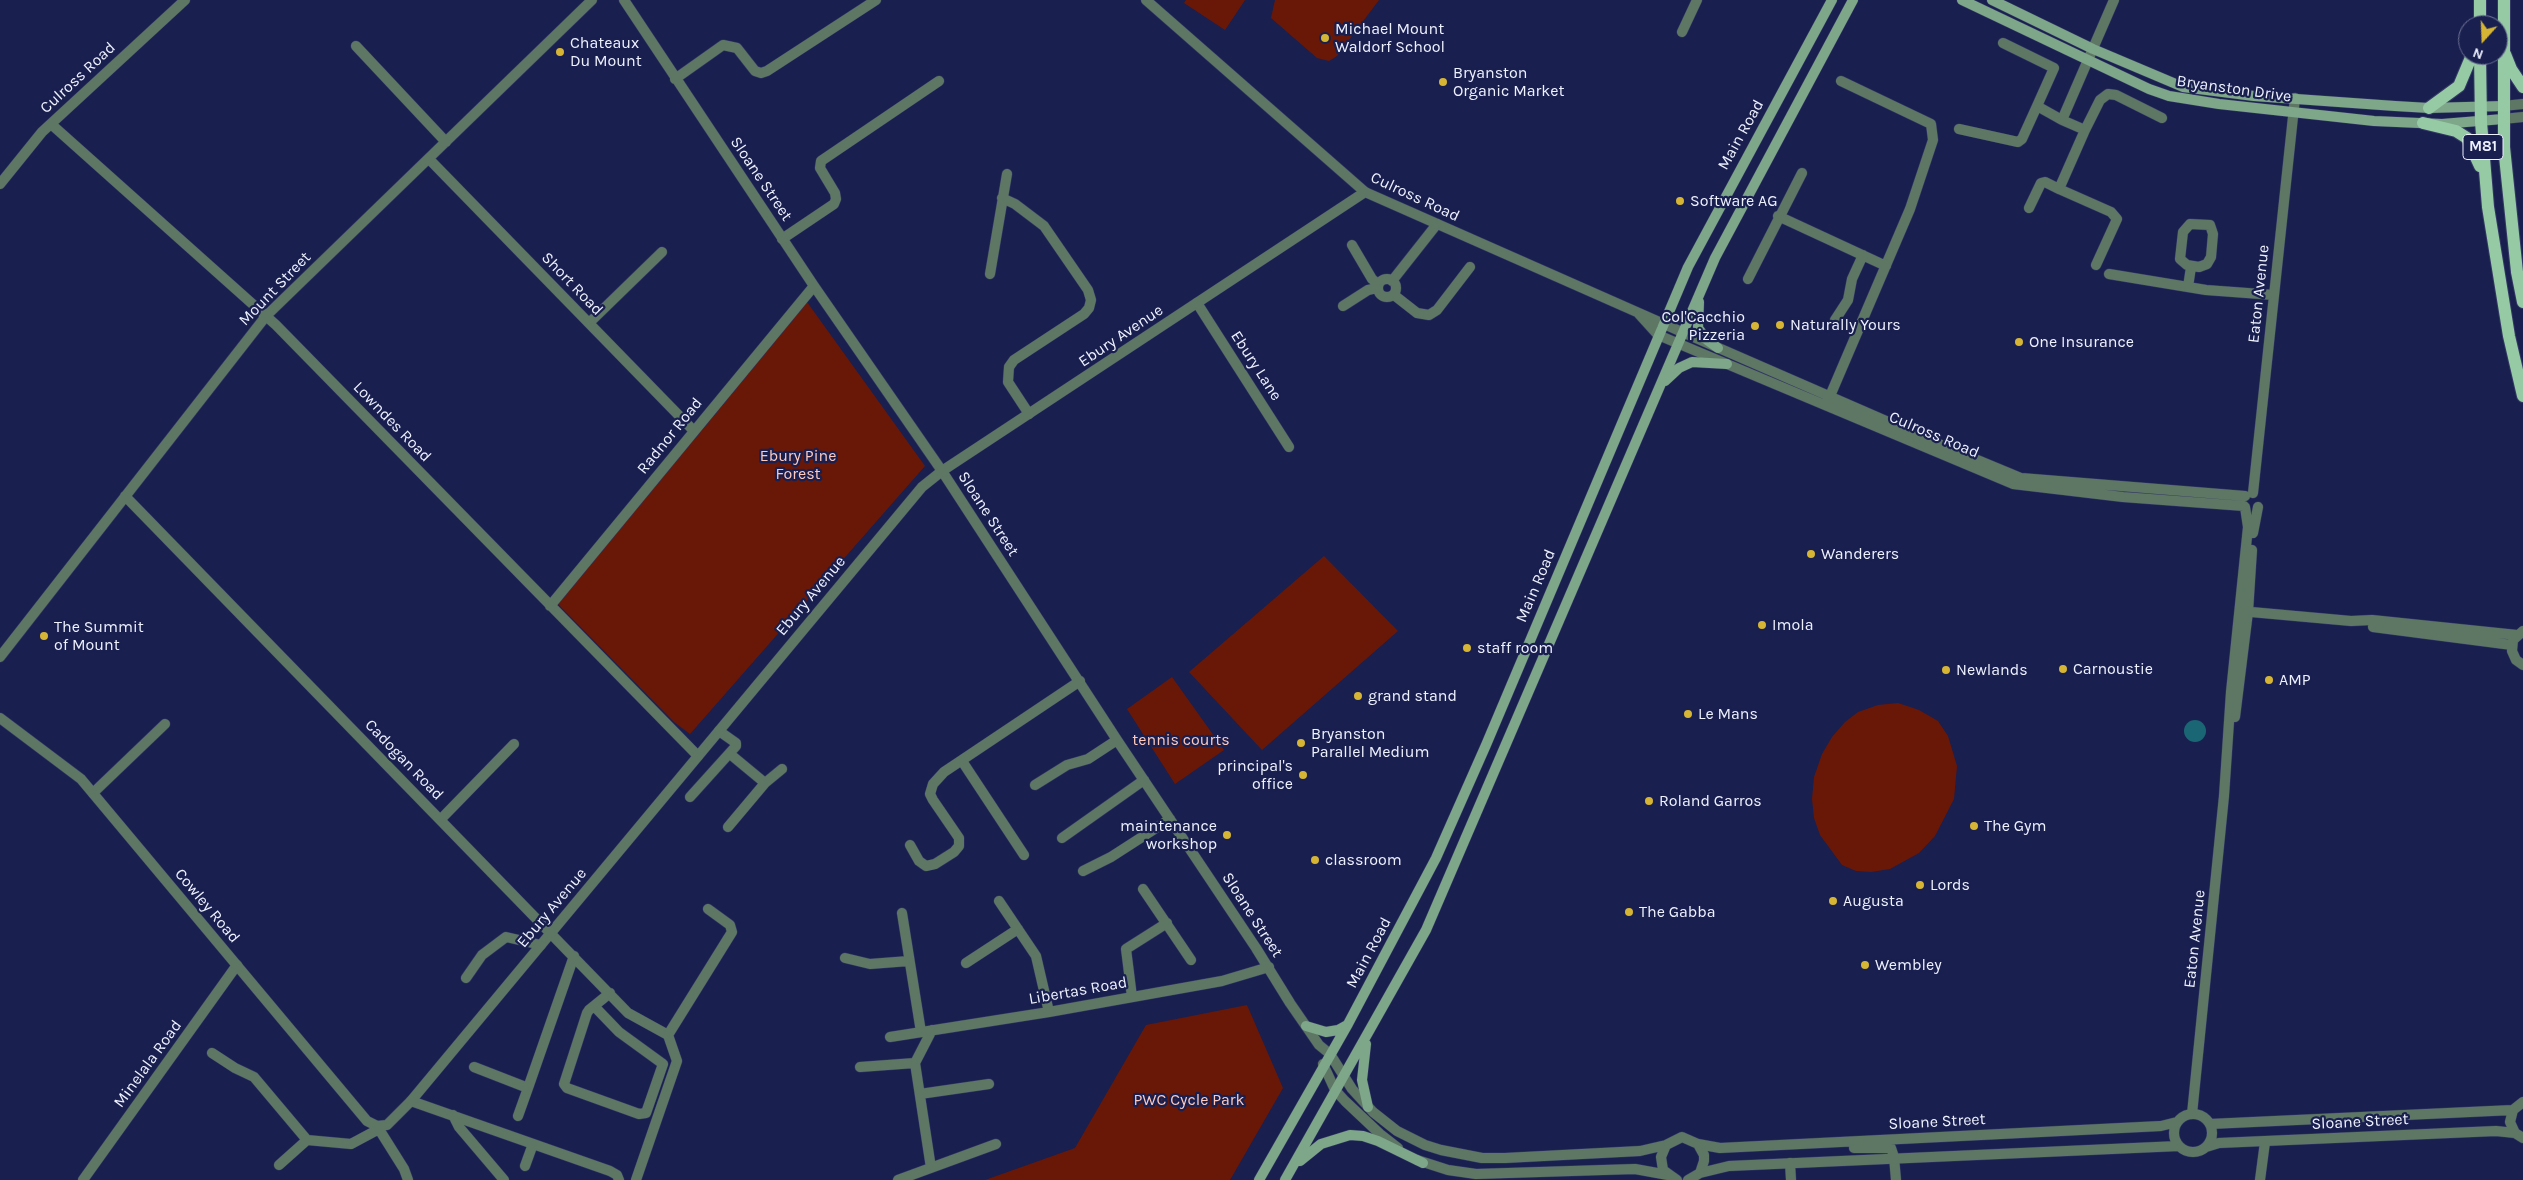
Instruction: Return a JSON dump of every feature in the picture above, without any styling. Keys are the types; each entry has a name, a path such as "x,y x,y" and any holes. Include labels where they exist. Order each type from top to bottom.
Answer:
{"main road":[{"name":"Main Road","path":"1259,1180 1323,1064 1326,1051 1348,1024 1409,912 1462,801 1663,323 1704,234 1832,0"},
{"path":"1285,1180 1335,1090 1368,1036 1440,901 1700,291 1728,232 1853,0"},
{"name":"Bryanston Drive","path":"1962,0 2088,61 2149,89 2169,96 2294,112 2423,123 2481,122 2503,119"},
{"name":"Bryanston Drive","path":"1992,0 2093,49 2183,87 2211,92 2429,108 2503,106"},
{"path":"2479,15 2480,0"},
{"name":"M81","path":"2504,0 2504,15"},
{"path":"2508,60 2523,86"},
{"path":"2429,108 2459,86 2468,65"},
{"name":"M81","path":"2480,65 2481,122 2486,187 2497,274 2523,396"},
{"name":"M81","path":"2503,65 2503,119 2508,202 2523,302"},
{"path":"2423,123 2456,132 2467,138 2479,163 2486,187"},
{"path":"1700,291 1698,328 1707,340 1718,348"},
{"path":"1659,388 1673,372 1692,362 1727,364"},
{"path":"1306,1026 1326,1032 1338,1030 1348,1024"},
{"path":"1368,1036 1362,1080 1368,1106"},
{"path":"1292,1168 1321,1144 1350,1135 1378,1141 1423,1163"}],"street":[{"name":"Culross Road","path":"0,184 51,124 185,0"},
{"name":"Mount Street","path":"0,657 266,316 592,0"},
{"name":"Sloane Street","path":"624,0 814,286 942,471 1306,1026 1344,1075 1352,1089 1368,1106 1397,1131 1425,1145 1482,1158 1640,1151 1666,1145 1682,1137 1698,1144 1720,1148 2161,1126 2178,1122"},
{"path":"675,79 723,45 737,48 755,71 761,73 767,71 876,0"},
{"name":"Culross Road","path":"1146,0 1365,192 1663,323 1828,401"},
{"path":"1682,32 1697,0"},
{"path":"2062,120 2114,0"},
{"path":"1959,129 2020,141 2054,68 2003,43"},
{"path":"356,46 446,142"},
{"path":"782,238 834,204 836,199 835,193 820,168 821,161 939,81"},
{"path":"1828,401 1910,209 1934,134 1931,124 1841,81"},
{"path":"2059,189 2100,100 2108,94 2116,95 2162,118"},
{"name":"Eaton Avenue","path":"2192,1114 2226,767 2239,694 2248,527 2247,501 2274,295 2295,98"},
{"name":"Bryanston Drive","path":"2503,106 2523,104"},
{"path":"2037,106 2085,130"},
{"name":"Bryanston Drive","path":"2503,119 2523,117"},
{"name":"Lowndes Road","path":"51,124 266,316 698,756"},
{"name":"Short Road","path":"429,158 694,431"},
{"path":"1748,279 1778,216 1802,173"},
{"path":"990,274 1007,174"},
{"path":"2029,208 2041,183 2111,212 2116,217 2116,224 2096,265"},
{"name":"Ebury Avenue","path":"307,1140 351,1144 396,1119 915,493 942,471 1365,192"},
{"path":"1002,198 1015,204 1044,226 1088,290 1091,300 1089,308 1084,314 1014,360 1009,367 1008,382 1029,414"},
{"path":"1778,216 1886,266"},
{"path":"1392,281 1437,224"},
{"path":"2190,224 2210,225 2214,234 2211,257 2203,266 2191,267 2180,259 2183,232 2190,224"},
{"path":"1352,245 1383,297 1394,295 1417,313 1429,315 1437,310 1470,267"},
{"path":"589,323 662,252"},
{"path":"1835,320 1848,300 1852,279 1862,255"},
{"path":"2188,288 2191,267"},
{"path":"2109,274 2188,288 2274,295"},
{"path":"1343,306 1378,286 1385,279 1392,281 1396,289 1394,295"},
{"name":"Radnor Road","path":"550,606 814,286"},
{"name":"Ebury Lane","path":"1197,303 1289,446"},
{"name":"Culross Road","path":"1636,312 1658,335 1727,364 1828,401 2021,478 2247,501 2252,510 2258,507"},
{"name":"Cadogan Road","path":"125,496 628,1012 668,1035"},
{"path":"2247,501 2259,497 2258,507"},
{"name":"Eaton Avenue","path":"2244,612 2258,507"},
{"path":"2244,612 2350,621 2372,620 2520,633 2512,645 2513,656 2523,665"},
{"path":"2350,621 2371,626 2512,645"},
{"path":"910,846 919,861 930,866 957,849 959,838 930,794 933,784 938,777 1080,682"},
{"name":"Cowley Road","path":"0,718 69,770 93,793 367,1121 378,1128 404,1168 408,1180"},
{"path":"93,793 165,724"},
{"path":"690,797 735,748 736,743 719,731"},
{"path":"1035,785 1067,765 1088,760 1117,740"},
{"path":"440,819 514,744"},
{"path":"730,754 766,783"},
{"path":"962,761 1024,855"},
{"path":"728,827 766,783 782,769"},
{"path":"1062,838 1144,780"},
{"path":"1083,871 1112,856 1170,819"},
{"path":"1144,889 1191,960"},
{"path":"999,901 1036,956 1048,1012"},
{"path":"636,1180 677,1061 668,1035 732,932 730,925 708,909"},
{"path":"902,913 908,961 921,1032"},
{"path":"1132,997 1126,949 1167,924"},
{"path":"966,962 1018,928"},
{"path":"466,978 482,955 506,937 541,945"},
{"path":"518,1116 574,956"},
{"path":"845,958 874,964 908,961"},
{"name":"Minelala Road","path":"83,1180 237,964"},
{"name":"Libertas Road","path":"890,1037 1048,1012 1222,981 1268,967"},
{"path":"594,1006 618,1032 663,1064 646,1113 639,1114 565,1086 564,1080 587,1013 594,1006 610,994"},
{"path":"931,1168 915,1063 932,1030"},
{"path":"212,1053 235,1068 254,1077 307,1140 279,1165"},
{"path":"860,1067 915,1063"},
{"path":"1323,1064 1335,1090 1380,1134 1423,1163 1458,1173 1635,1169 1672,1178"},
{"path":"474,1067 528,1088"},
{"path":"920,1094 989,1084"},
{"path":"412,1101 610,1171 617,1175 619,1180"},
{"path":"2519,1136 2510,1122 2513,1110 2523,1102"},
{"name":"Sloane Street","path":"2210,1124 2513,1110"},
{"path":"2192,1114 2202,1117 2210,1124 2212,1136 2206,1147 2196,1152 2189,1152 2179,1146 2174,1134 2178,1122 2187,1115 2192,1114"},
{"path":"453,1115 460,1127 504,1180"},
{"name":"Sloane Street","path":"2206,1147 2218,1143 2496,1131 2519,1136"},
{"path":"2260,1180 2265,1142"},
{"path":"1826,1143 1840,1147 1891,1148 1894,1157 1896,1180"},
{"path":"525,1166 533,1144"},
{"path":"898,1180 996,1144"},
{"path":"1698,1144 1702,1149 1704,1161 1700,1172"},
{"path":"1666,1145 1661,1157 1664,1170 1672,1178"},
{"path":"1765,1146 1786,1154 1790,1163 1791,1180"},
{"name":"Sloane Street","path":"1688,1180 1700,1172 1722,1166 2179,1146"},
{"path":"1737,1147 1746,1165"}],"green space":[{"path":"1186,0 1245,0 1225,30 1184,3"},
{"path":"1275,0 1379,0 1337,56 1329,61 1317,58 1271,18"},
{"name":"Ebury Pine Forest","path":"807,302 925,466 690,734 674,722 553,599 698,435"},
{"path":"1324,556 1398,631 1262,750 1189,672"},
{"name":"tennis courts","path":"1172,677 1224,750 1175,784 1127,709"},
{"path":"1898,703 1919,710 1938,721 1948,736 1957,766 1954,799 1935,836 1919,853 1890,869 1871,872 1856,871 1842,865 1820,835 1814,818 1812,799 1814,777 1822,754 1832,737 1845,722 1858,712 1878,705"},
{"name":"PWC Cycle Park","path":"1247,1005 1283,1088 1230,1180 985,1180 1075,1148 1146,1025"}],"shaded area":[{"path":"2191,720 2199,720 2206,727 2206,735 2199,742 2191,742 2184,735 2184,727"}],"place":[{"name":"Michael Mount Waldorf School","path":"1325,38"},
{"name":"Chateaux Du Mount","path":"560,52"},
{"name":"Bryanston Organic Market","path":"1443,82"},
{"name":"Software AG","path":"1680,201"},
{"name":"Naturally Yours","path":"1780,325"},
{"name":"Col'Cacchio Pizzeria","path":"1755,326"},
{"name":"One Insurance","path":"2019,342"},
{"name":"Wanderers","path":"1811,554"},
{"name":"Imola","path":"1762,625"},
{"name":"The Summit of Mount","path":"44,636"},
{"name":"staff room","path":"1467,648"},
{"name":"Carnoustie","path":"2063,669"},
{"name":"Newlands","path":"1946,670"},
{"name":"AMP","path":"2269,680"},
{"name":"grand stand","path":"1358,696"},
{"name":"Le Mans","path":"1688,714"},
{"name":"Bryanston Parallel Medium","path":"1301,743"},
{"name":"principal's office","path":"1303,775"},
{"name":"Roland Garros","path":"1649,801"},
{"name":"The Gym","path":"1974,826"},
{"name":"maintenance workshop","path":"1227,835"},
{"name":"classroom","path":"1315,860"},
{"name":"Lords","path":"1920,885"},
{"name":"Augusta","path":"1833,901"},
{"name":"The Gabba","path":"1629,912"},
{"name":"Wembley","path":"1865,965"}]}
